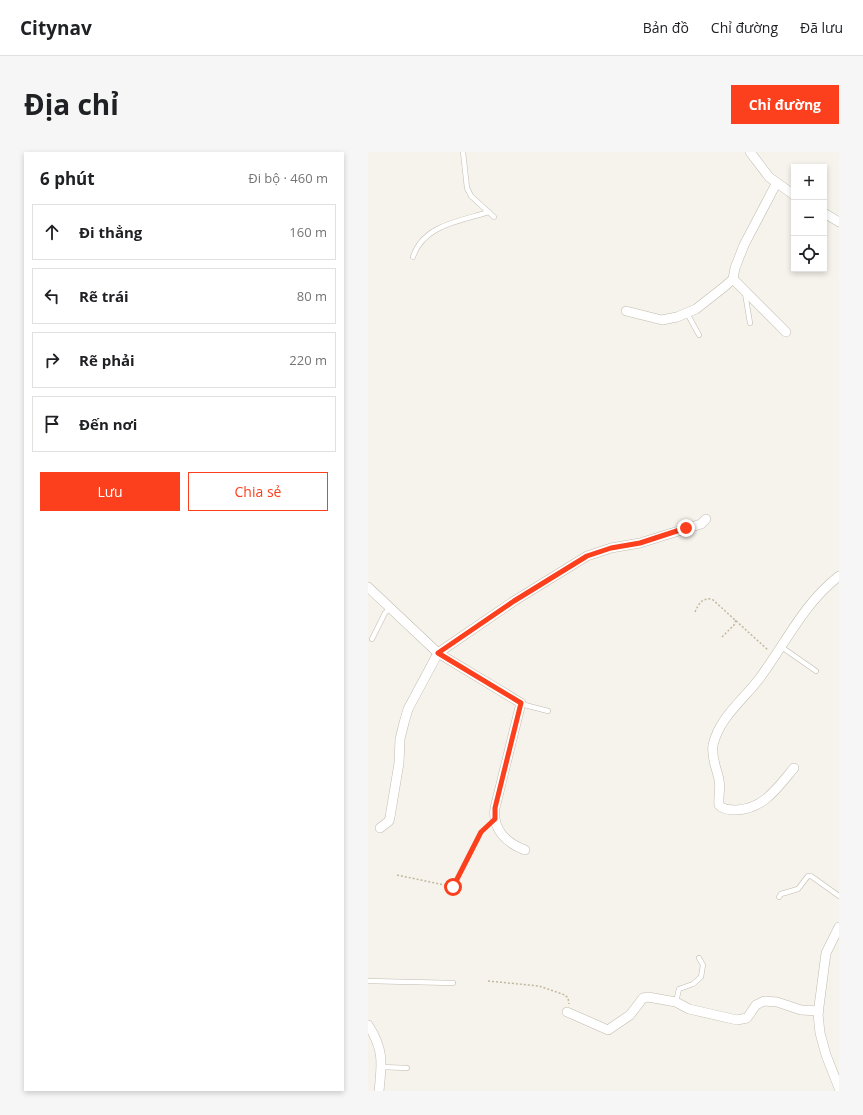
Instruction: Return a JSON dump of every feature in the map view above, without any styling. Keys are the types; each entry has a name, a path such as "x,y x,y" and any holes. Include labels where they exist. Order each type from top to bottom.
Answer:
{"street":[{"path":"750,152 776,184 791,193"},
{"path":"626,311 662,320 687,313 696,309 733,279 735,268 744,245 776,184"},
{"path":"827,215 839,222"},
{"path":"733,279 786,332"},
{"path":"380,828 389,821 390,817 399,763 400,739 408,709 438,653 514,601 587,556 611,548 640,543 701,524 706,520"},
{"path":"794,768 764,801 755,807 746,810 730,810 719,805 719,780 712,755 717,734 723,721 753,687 813,600 839,576"},
{"path":"368,586 438,653 519,701 521,704 495,808 495,819 499,830 507,840 525,850"},
{"path":"839,927 826,954 819,1011 820,1033 827,1060 839,1088"},
{"path":"567,1012 608,1030 630,1015 644,998 676,1002 689,1009 738,1020 747,1018 756,1005 764,1001 777,1002 801,1010 819,1011"},
{"path":"368,1025 379,1045 382,1067 379,1091"}],"lane":[{"path":"462,152 467,188 471,196 494,216"},
{"path":"413,257 416,246 434,229 489,212"},
{"path":"745,291 750,323"},
{"path":"687,313 699,335"},
{"path":"372,639 385,613 390,608"},
{"path":"780,646 816,671"},
{"path":"521,704 548,710"},
{"path":"779,897 781,894 798,889 808,876 811,876 839,896"},
{"path":"676,1002 678,989 693,984 701,978 703,965 699,958"},
{"path":"368,980 453,983"},
{"path":"382,1067 407,1068"}],"path":[{"path":"695,612 700,602 704,599 712,599 774,655"},
{"path":"722,637 734,625 736,620"},
{"path":"397,875 454,886 481,832 495,819"},
{"path":"488,981 531,984 550,989 568,998 569,1002 567,1012"}],"route":[{"path":"453,887 481,832 495,819 495,808 521,703 438,653 514,601 587,556 611,548 640,543 686,528"}]}
